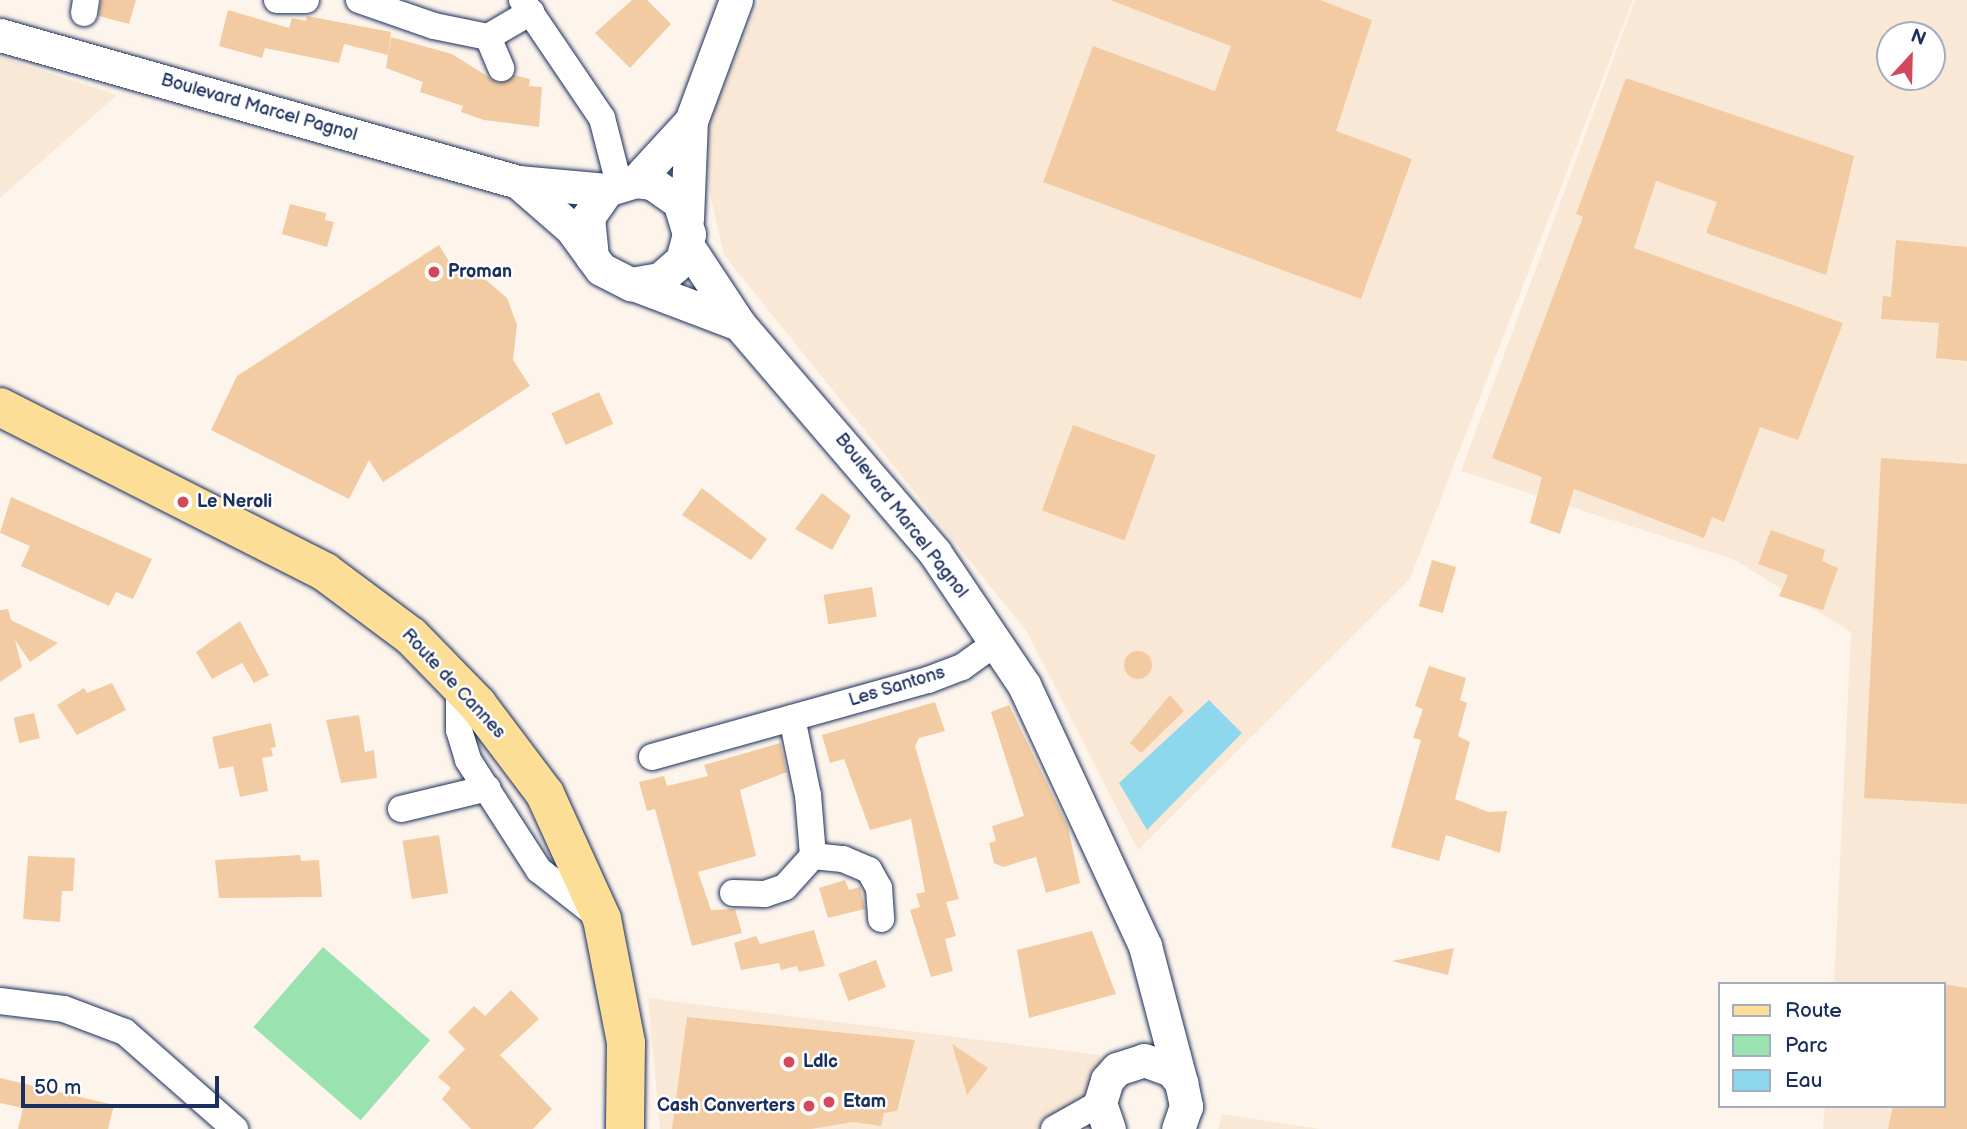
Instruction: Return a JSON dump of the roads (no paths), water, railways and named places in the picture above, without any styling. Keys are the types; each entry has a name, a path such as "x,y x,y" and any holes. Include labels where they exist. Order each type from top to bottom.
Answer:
{"main road":[{"name":"Route de Cannes","path":"0,407 326,572 386,615 459,685 545,794 602,919 626,1043 625,1129"}],"street":[{"path":"277,0 306,0"},
{"path":"359,0 434,26 488,37"},
{"path":"691,121 587,217 592,257 614,279 631,284 672,271 687,232 691,121 736,0"},
{"path":"488,37 526,6 602,118 612,142 621,185"},
{"name":"Boulevard Marcel Pagnol","path":"0,35 518,182 621,185"},
{"path":"488,37 501,68"},
{"name":"Boulevard Marcel Pagnol","path":"518,182 571,228 592,257"},
{"path":"621,185 667,190 687,232"},
{"name":"Boulevard Marcel Pagnol","path":"687,232 739,324 935,553 996,642 1078,796 1145,946 1186,1106 1178,1129"},
{"name":"Boulevard Marcel Pagnol","path":"631,284 739,324"},
{"name":"Les Santons","path":"652,757 928,680 962,667 996,642"},
{"path":"459,685 459,730 468,760 539,870 602,919"},
{"path":"733,893 765,894 785,887 813,856 808,795 792,718"},
{"path":"401,808 488,788"},
{"path":"813,856 843,859 869,870 880,888 881,919"},
{"path":"1054,1129 1105,1116 1107,1080 1129,1062 1157,992"},
{"path":"0,1001 64,1009 125,1032 235,1129"},
{"path":"1129,1062 1159,1063 1181,1082"}],"water":[{"path":"1209,700 1242,733 1147,830 1119,783"}],"place":[{"name":"Proman","path":"434,272"},
{"name":"Le Neroli","path":"183,502"},
{"name":"Ldlc","path":"789,1062"},
{"name":"Etam","path":"829,1102"},
{"name":"Cash Converters","path":"809,1106"}]}
